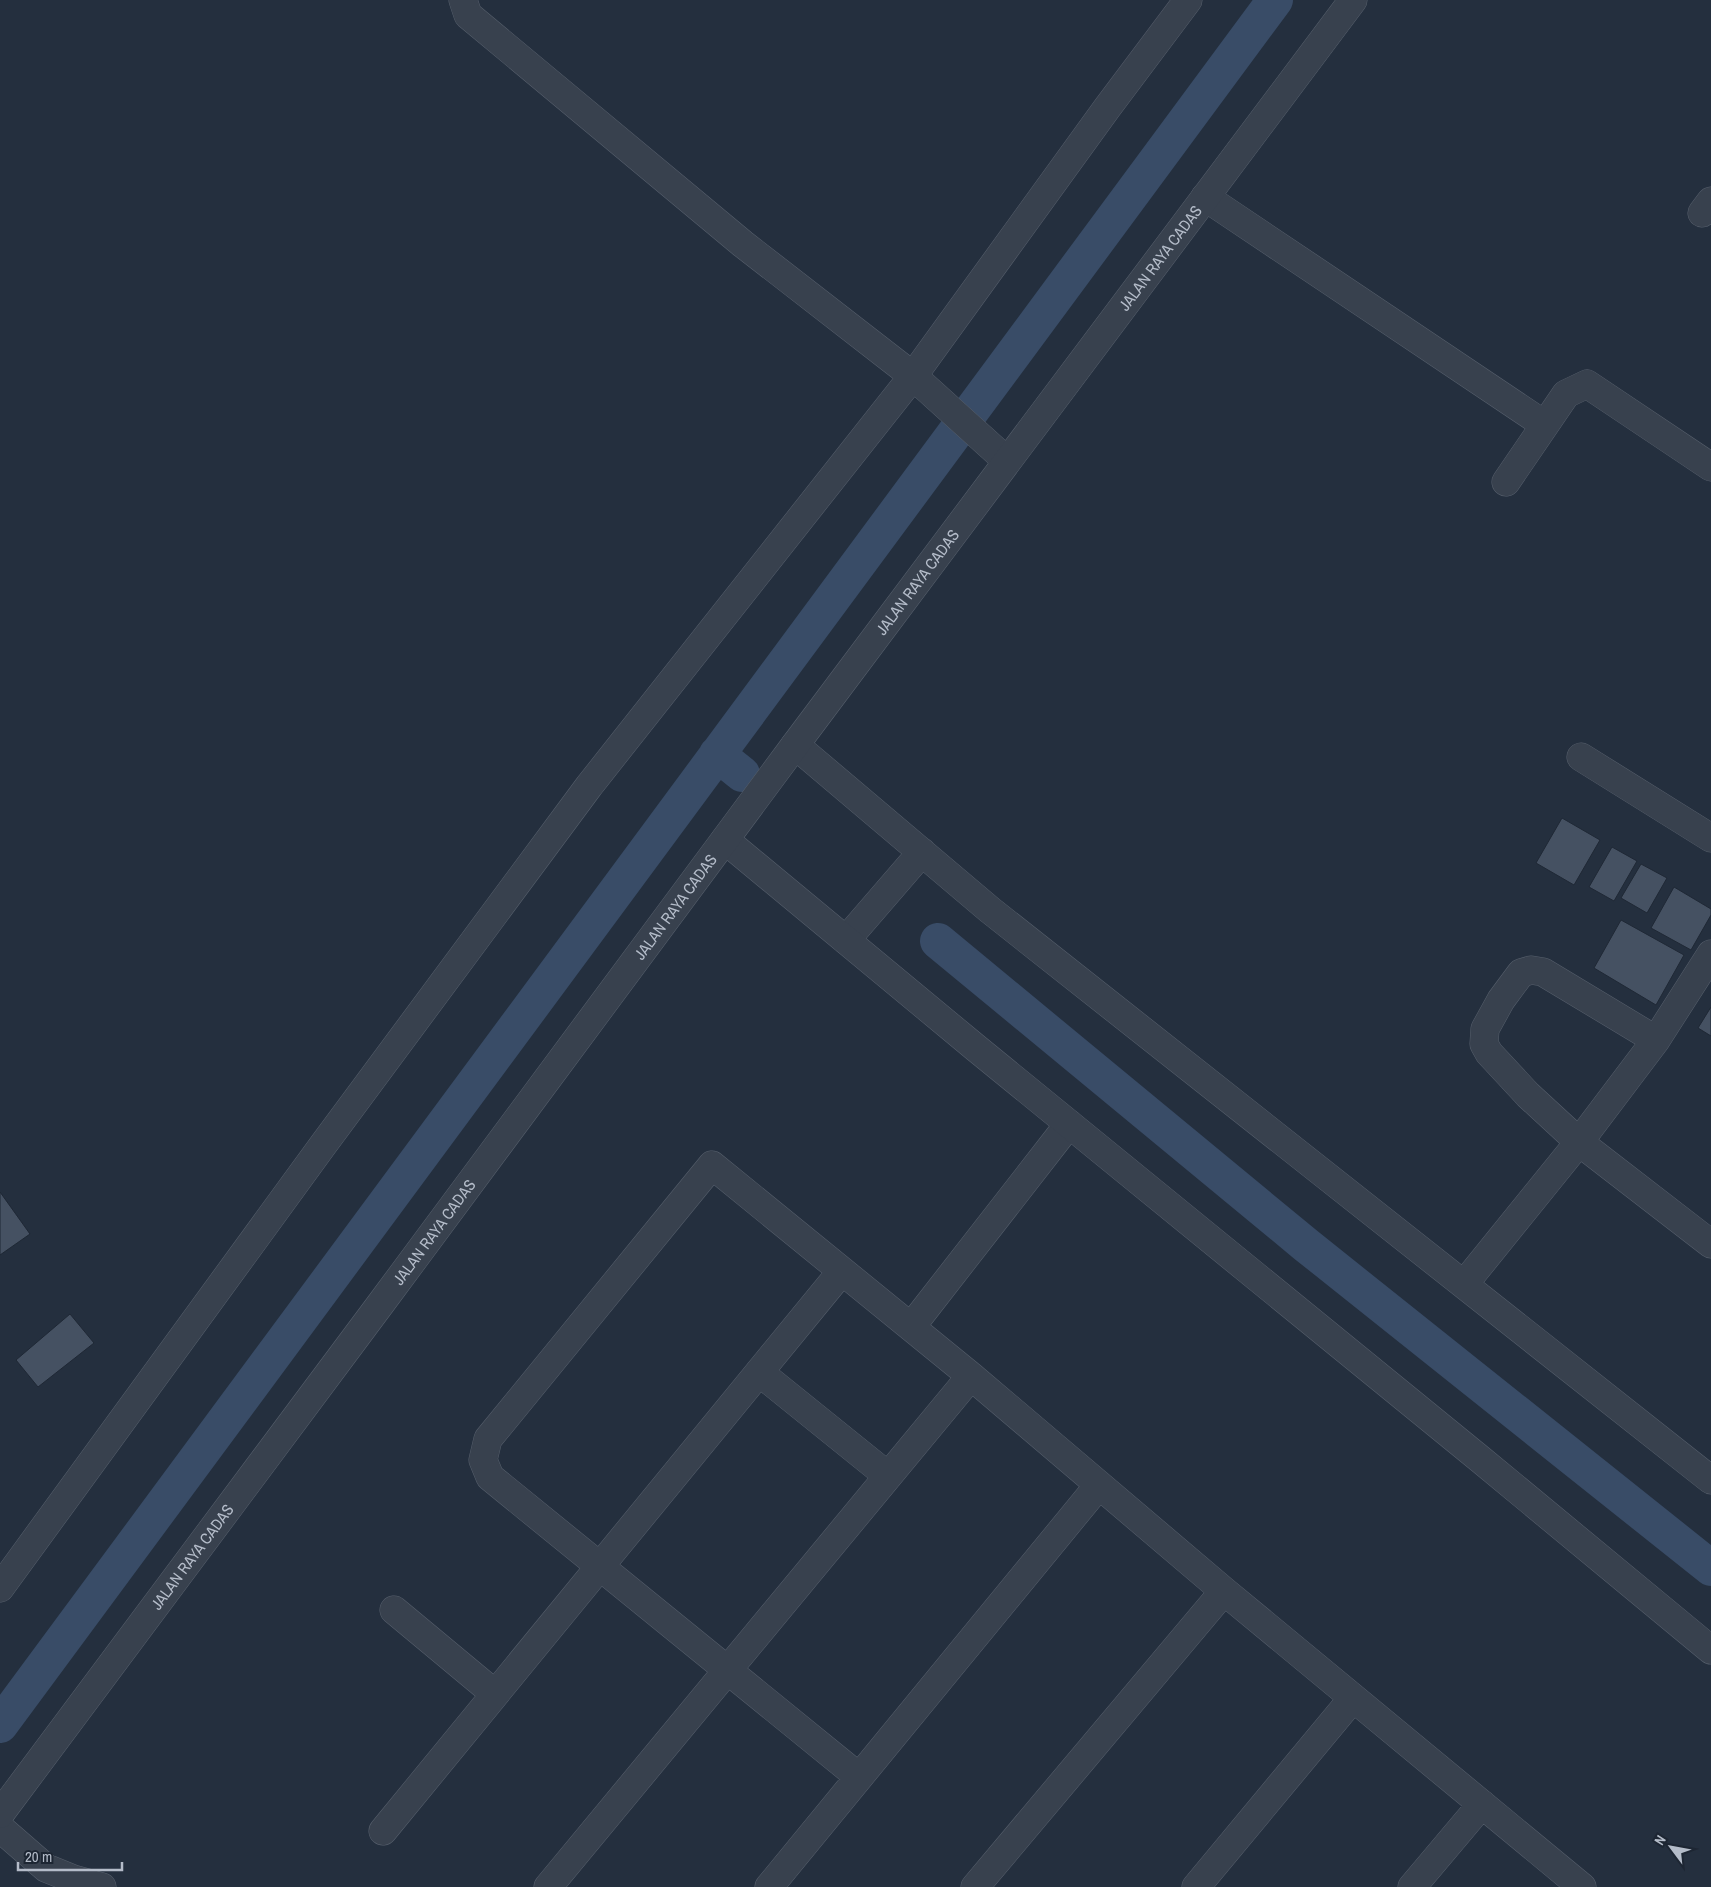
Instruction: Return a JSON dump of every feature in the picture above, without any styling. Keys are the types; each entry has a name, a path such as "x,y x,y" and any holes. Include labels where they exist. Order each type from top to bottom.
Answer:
{"street":[{"path":"446,0 466,8 743,244 913,376 1007,461"},
{"path":"0,1588 589,786 913,376 1078,147 1188,0"},
{"name":"JALAN RAYA CADAS","path":"0,1814 795,745 1353,0"},
{"path":"1206,197 1545,425"},
{"path":"1506,482 1566,394 1587,384 1711,467"},
{"path":"795,745 990,910 1465,1283 1711,1480"},
{"path":"1581,757 1711,838"},
{"path":"725,840 1711,1650"},
{"path":"846,940 922,852"},
{"path":"1465,1283 1579,1142 1656,1040 1711,954"},
{"path":"1656,1040 1543,972 1532,970 1521,973 1506,994 1485,1029 1484,1044 1489,1053 1528,1094 1579,1142 1711,1244"},
{"path":"911,1328 1069,1124"},
{"path":"859,1777 490,1477 483,1460 488,1439 712,1165 971,1376 1224,1591 1582,1887"},
{"path":"383,1831 842,1271"},
{"path":"759,1372 888,1476"},
{"path":"548,1887 971,1376"},
{"path":"769,1887 1099,1485"},
{"path":"975,1887 1224,1591"},
{"path":"394,1610 495,1694"},
{"path":"1196,1887 1353,1698"},
{"path":"1412,1887 1482,1804"},
{"path":"0,1828 46,1868 73,1879 102,1887"}],"building":[{"path":"1562,818 1600,840 1574,885 1536,863"},
{"path":"1612,847 1637,861 1614,901 1589,887"},
{"path":"1641,864 1667,878 1647,913 1621,898"},
{"path":"1674,887 1711,909 1711,915 1691,950 1651,928"},
{"path":"1621,920 1684,955 1656,1005 1594,968"},
{"path":"1711,1007 1711,1036 1698,1028"},
{"path":"0,1192 30,1234 0,1255"},
{"path":"70,1314 94,1343 38,1387 16,1360"}],"waterway":[{"path":"0,1725 1275,0"},
{"path":"717,754 742,774"},
{"path":"938,941 1306,1245 1711,1568"}]}
